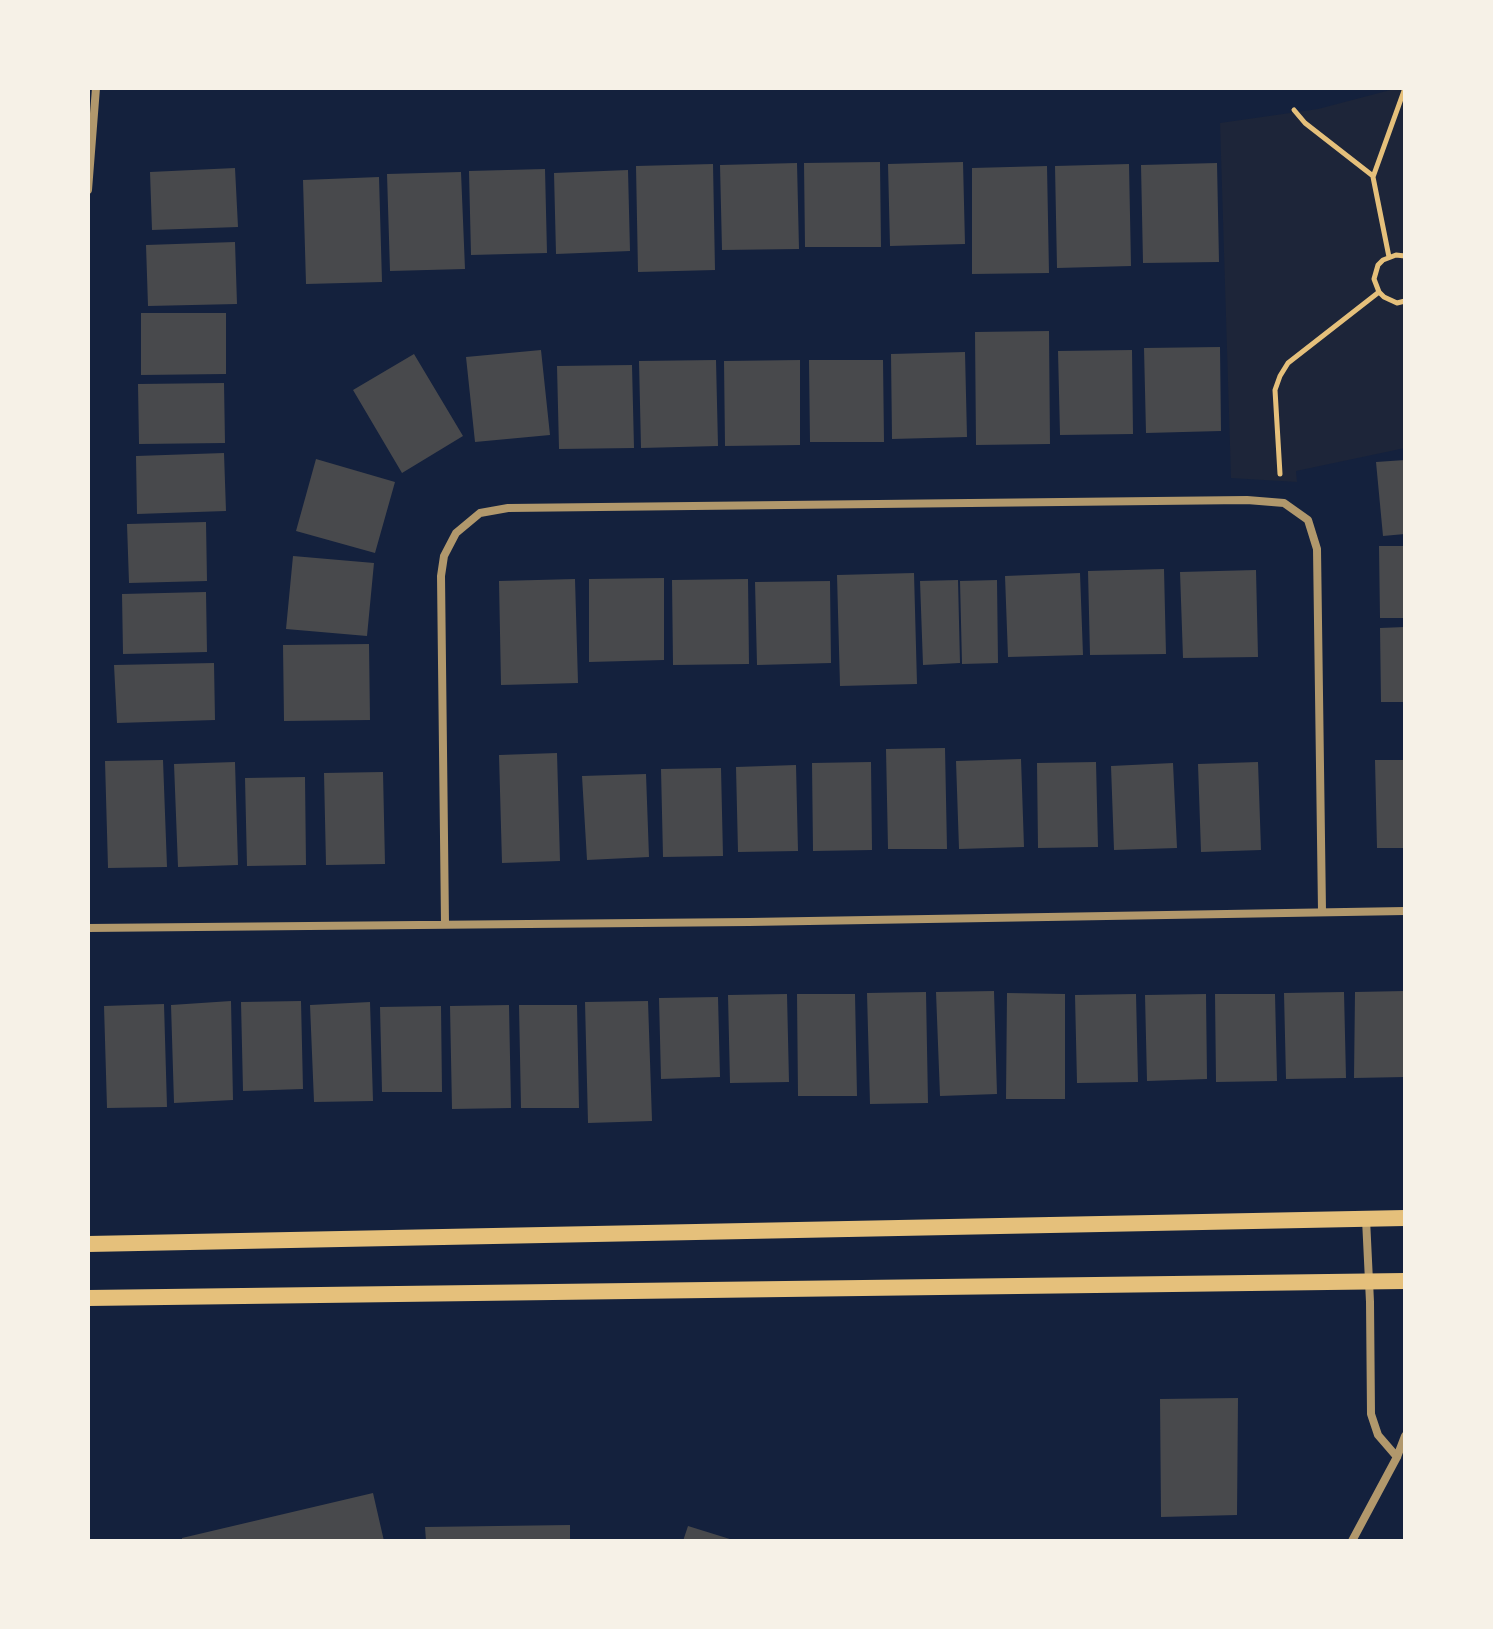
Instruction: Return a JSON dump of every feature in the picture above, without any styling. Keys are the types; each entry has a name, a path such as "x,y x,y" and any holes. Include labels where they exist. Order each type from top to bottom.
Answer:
{"main road":[{"path":"88,1244 1405,1218"},
{"path":"88,1298 1405,1281"}],"street":[{"path":"88,190 96,88"},
{"path":"445,924 442,566 456,533 480,513 508,508 1247,500 1284,503 1308,520 1317,549 1322,911"},
{"path":"88,928 765,922 1405,911"},
{"path":"1366,1219 1370,1280 1371,1414 1378,1435 1401,1457"},
{"path":"1352,1541 1401,1457 1405,1436"}],"path":[{"path":"1389,257 1373,177 1405,88"},
{"path":"1294,110 1305,123 1373,177"},
{"path":"1405,256 1389,257 1378,265 1375,272 1379,292 1390,301 1405,301"},
{"path":"1280,474 1275,390 1280,376 1288,363 1379,292"}],"shaded area":[{"path":"1405,88 1405,448 1296,471 1297,482 1231,478 1220,123 1318,109"}],"building":[{"path":"880,162 881,247 805,247 804,163"},
{"path":"963,162 965,244 890,246 888,164"},
{"path":"797,163 799,249 722,250 720,165"},
{"path":"1217,163 1219,262 1143,263 1141,165"},
{"path":"713,164 715,270 638,272 636,166"},
{"path":"1129,164 1131,266 1057,268 1055,166"},
{"path":"1047,166 1049,273 972,274 972,168"},
{"path":"235,168 238,227 152,230 150,172"},
{"path":"545,169 547,253 471,255 469,171"},
{"path":"628,170 630,251 556,254 554,173"},
{"path":"461,172 465,269 390,271 387,174"},
{"path":"379,177 382,282 306,284 303,180"},
{"path":"235,242 237,304 148,306 146,245"},
{"path":"141,313 226,313 226,374 141,375"},
{"path":"1049,331 1050,444 976,445 975,332"},
{"path":"1220,347 1221,431 1146,433 1144,348"},
{"path":"541,350 550,435 475,442 466,357"},
{"path":"1132,350 1133,434 1060,435 1058,351"},
{"path":"965,352 967,437 892,439 891,354"},
{"path":"414,354 463,436 402,473 353,390"},
{"path":"716,360 718,446 641,448 639,361"},
{"path":"800,360 800,445 725,446 724,361"},
{"path":"809,360 883,360 884,442 810,442"},
{"path":"632,365 634,448 559,449 557,366"},
{"path":"224,383 225,443 139,444 138,384"},
{"path":"224,453 226,511 137,514 136,456"},
{"path":"316,459 395,482 375,553 296,531"},
{"path":"1405,460 1405,534 1383,536 1376,462"},
{"path":"206,522 207,581 129,583 127,524"},
{"path":"1379,546 1405,546 1405,618 1380,618"},
{"path":"293,556 374,563 367,636 286,629"},
{"path":"1164,569 1166,654 1090,655 1088,571"},
{"path":"1256,570 1258,657 1183,658 1180,572"},
{"path":"914,573 917,684 840,686 837,575"},
{"path":"1080,573 1083,655 1008,657 1005,576"},
{"path":"664,578 664,660 589,662 589,579"},
{"path":"575,579 578,683 501,685 499,581"},
{"path":"748,579 749,664 673,665 672,580"},
{"path":"958,580 960,663 923,665 920,581"},
{"path":"997,580 998,663 962,664 960,581"},
{"path":"830,581 831,663 757,665 755,582"},
{"path":"206,592 207,652 123,654 122,594"},
{"path":"1405,627 1405,702 1381,702 1380,628"},
{"path":"369,644 370,720 284,721 283,645"},
{"path":"214,663 215,720 117,723 114,665"},
{"path":"945,748 947,849 888,849 886,749"},
{"path":"557,753 560,861 502,863 499,755"},
{"path":"1021,759 1024,847 959,849 956,761"},
{"path":"163,760 167,867 108,868 105,761"},
{"path":"1375,760 1405,760 1405,848 1377,848"},
{"path":"235,762 238,865 178,867 174,764"},
{"path":"871,762 872,850 813,851 812,763"},
{"path":"1096,762 1098,847 1038,848 1037,763"},
{"path":"1258,762 1261,850 1201,852 1198,764"},
{"path":"1173,763 1177,848 1114,850 1111,766"},
{"path":"796,765 798,851 738,852 736,767"},
{"path":"721,768 723,856 663,857 661,769"},
{"path":"383,772 385,864 326,865 324,773"},
{"path":"646,774 649,857 587,860 582,776"},
{"path":"305,777 306,865 247,866 245,778"},
{"path":"994,991 997,1094 940,1096 936,992"},
{"path":"1405,991 1405,1077 1354,1078 1355,992"},
{"path":"926,992 928,1103 870,1104 867,993"},
{"path":"1344,992 1346,1078 1286,1079 1284,993"},
{"path":"1007,993 1065,994 1065,1099 1006,1099"},
{"path":"787,994 789,1082 730,1083 728,995"},
{"path":"797,994 855,994 857,1096 798,1096"},
{"path":"1136,994 1138,1082 1077,1083 1075,995"},
{"path":"1206,994 1207,1079 1147,1081 1145,995"},
{"path":"1215,994 1275,994 1277,1081 1216,1082"},
{"path":"718,997 720,1077 661,1079 659,998"},
{"path":"231,1001 233,1100 174,1103 171,1005"},
{"path":"301,1001 303,1089 243,1091 241,1002"},
{"path":"648,1001 652,1121 588,1123 585,1002"},
{"path":"370,1002 373,1101 314,1102 310,1005"},
{"path":"164,1004 167,1107 107,1108 104,1006"},
{"path":"509,1005 511,1108 452,1109 450,1006"},
{"path":"519,1005 577,1005 579,1108 521,1108"},
{"path":"441,1006 442,1092 382,1092 380,1007"},
{"path":"1238,1398 1237,1515 1161,1517 1160,1399"},
{"path":"373,1493 384,1541 182,1541 182,1538"},
{"path":"570,1525 570,1541 426,1541 425,1527"},
{"path":"688,1526 733,1540 733,1541 683,1541"}]}
